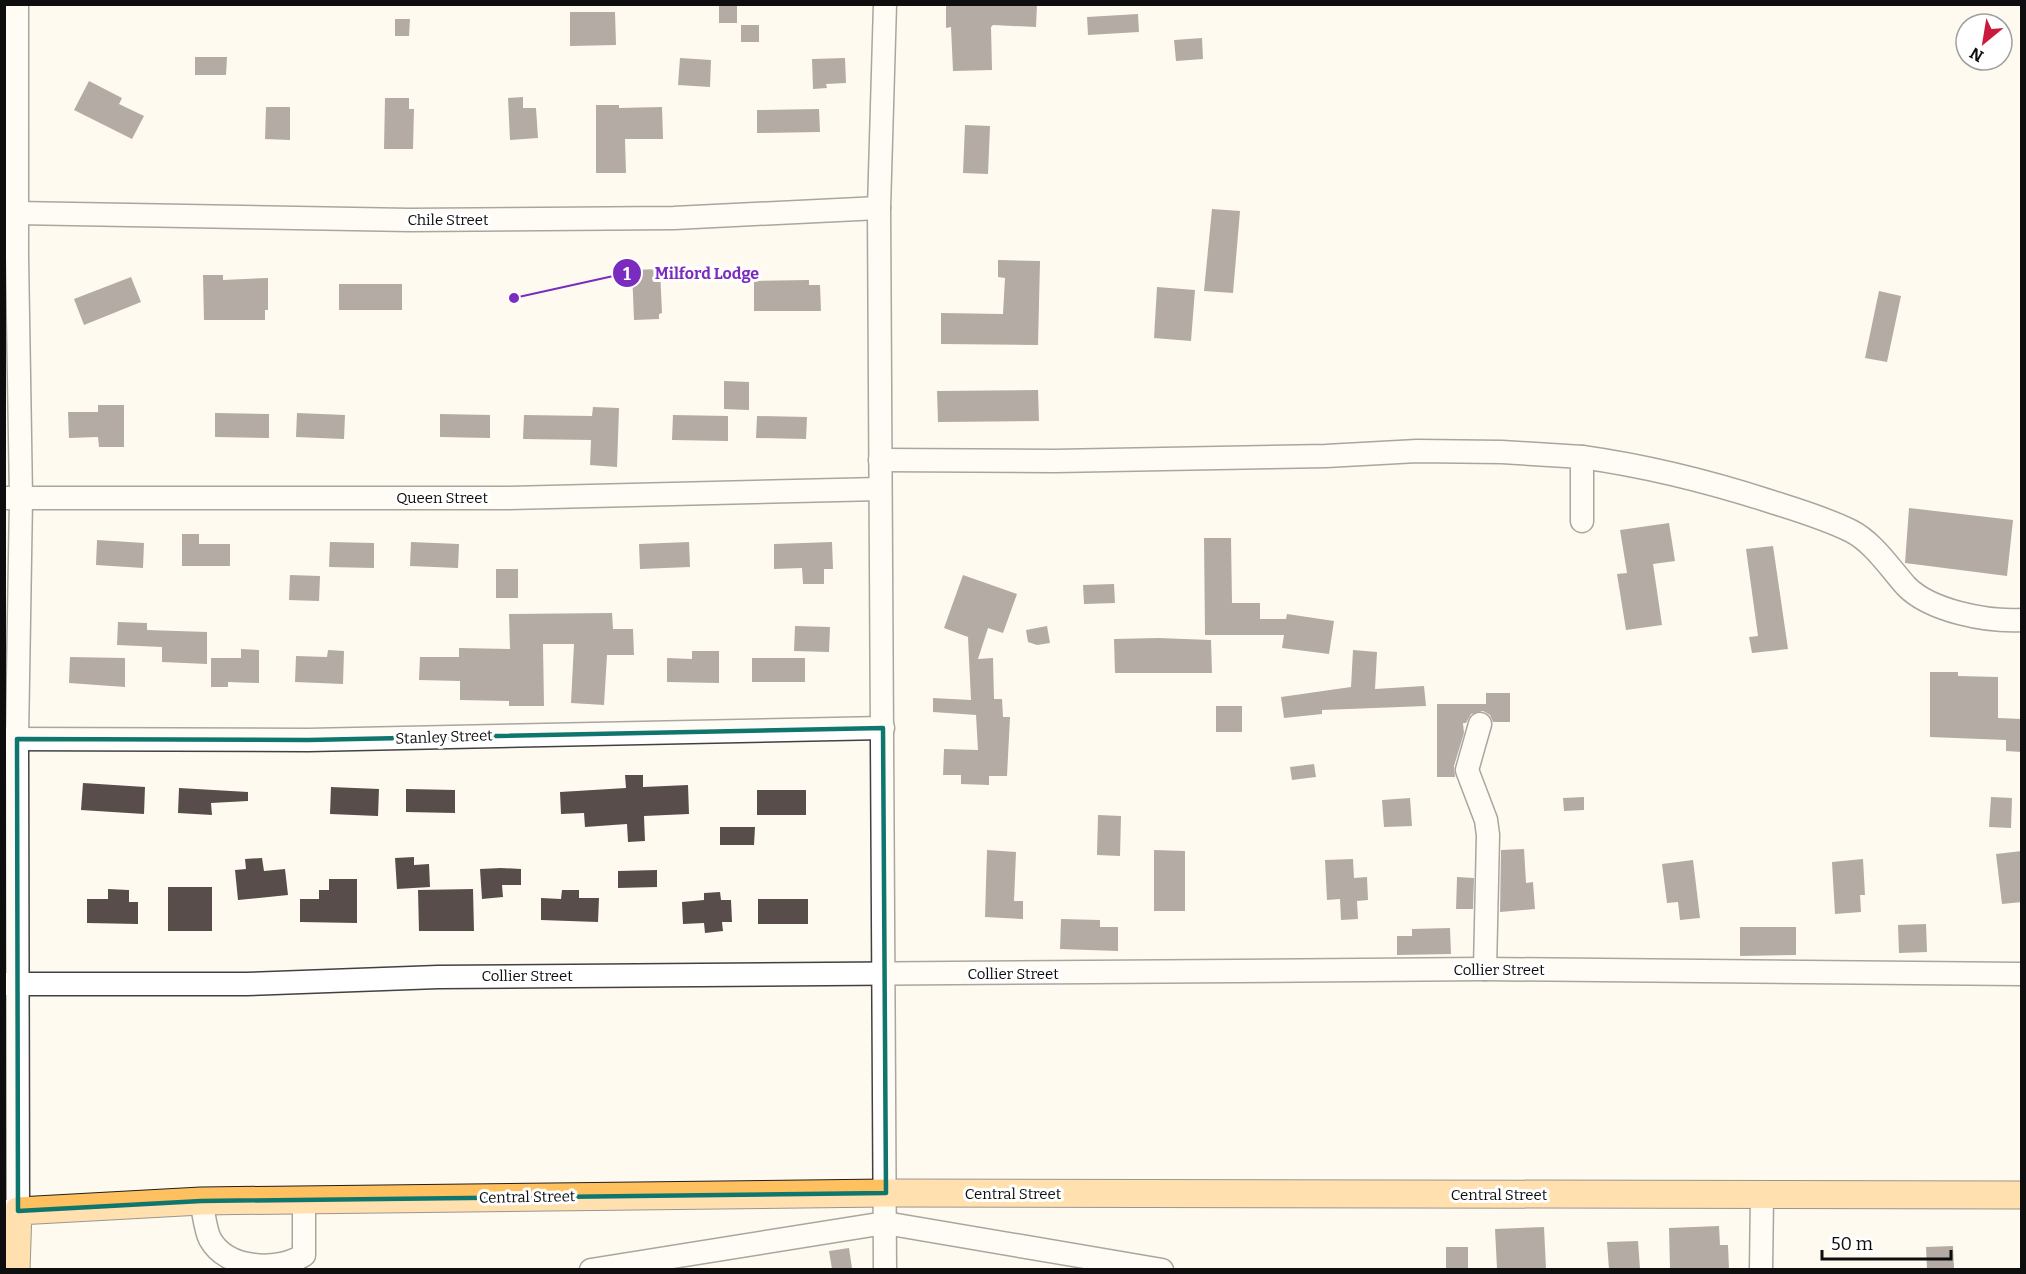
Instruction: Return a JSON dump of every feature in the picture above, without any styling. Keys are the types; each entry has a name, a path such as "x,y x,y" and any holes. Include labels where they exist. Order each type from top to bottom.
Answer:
{"main road":[{"name":"Central Street","path":"11,1211 201,1202 886,1193 2022,1195"},
{"path":"11,1211 16,1269"}],"street":[{"path":"11,1211 13,498 11,256 16,213 18,4"},
{"path":"885,4 879,208 885,1269"},
{"name":"Chile Street","path":"16,213 410,220 675,218 879,208"},
{"path":"880,460 1055,461 1326,456 1417,451 1502,452 1582,457 1638,465 1711,482 1817,517 1853,532 1909,588 1927,602 1946,609 2007,621 2022,620"},
{"path":"1582,457 1582,521"},
{"name":"Queen Street","path":"13,498 509,498 880,489"},
{"path":"1480,724 1467,771 1486,820 1488,835 1485,969"},
{"name":"Stanley Street","path":"11,739 308,740 883,728"},
{"name":"Collier Street","path":"11,984 246,984 438,977 1485,969 2022,974"},
{"path":"1761,1269 1762,1196"},
{"path":"201,1202 210,1239 227,1255 244,1264 290,1264 304,1255 304,1200"},
{"path":"591,1269 885,1223 1162,1269"}],"highlighted area":[{"path":"883,728 886,1193 201,1201 18,1211 17,739 308,740"}],"building":[{"path":"719,4 737,4 737,23 719,23"},
{"path":"946,4 1037,4 1036,27 993,25 991,27 992,70 953,71 951,27 946,28"},
{"path":"570,12 615,12 616,45 570,46"},
{"path":"1138,14 1139,32 1088,35 1087,17"},
{"path":"395,19 410,19 409,36 395,36"},
{"path":"741,25 759,25 759,42 741,42"},
{"path":"1202,38 1203,59 1176,61 1174,40"},
{"path":"195,57 227,57 226,75 195,75"},
{"path":"680,58 711,60 710,87 678,85"},
{"path":"845,58 846,83 826,84 827,88 813,89 812,59"},
{"path":"89,81 122,98 119,104 144,116 132,139 74,110"},
{"path":"523,97 523,108 536,108 538,138 510,140 508,98"},
{"path":"385,98 409,98 409,109 414,109 413,149 384,149"},
{"path":"596,105 619,105 619,108 662,107 663,139 625,139 626,173 596,173"},
{"path":"266,107 290,107 290,140 265,139"},
{"path":"819,109 820,132 757,133 757,110"},
{"path":"965,125 990,126 988,174 963,173"},
{"path":"1212,209 1240,211 1233,293 1204,291"},
{"path":"998,260 1040,261 1038,345 941,344 941,313 1003,314 1005,278 998,277"},
{"path":"660,269 662,313 659,314 659,319 634,320 632,270"},
{"path":"203,275 223,275 223,280 268,278 268,310 265,310 265,320 204,320"},
{"path":"131,277 141,302 84,325 74,299"},
{"path":"809,280 809,285 820,285 821,311 754,311 754,281"},
{"path":"339,284 402,284 402,310 339,310"},
{"path":"1157,287 1195,290 1191,341 1154,338"},
{"path":"1879,291 1901,296 1887,362 1865,358"},
{"path":"724,381 749,382 749,410 724,409"},
{"path":"1038,390 1039,421 938,422 937,391"},
{"path":"98,405 124,405 124,447 99,447 98,437 69,438 68,412 98,412"},
{"path":"593,407 619,408 617,467 590,465 591,440 523,439 524,415 592,416"},
{"path":"215,413 269,414 269,438 215,437"},
{"path":"297,413 345,415 344,439 296,437"},
{"path":"440,414 490,415 490,438 440,437"},
{"path":"673,415 728,416 728,441 672,440"},
{"path":"757,416 807,417 806,439 756,438"},
{"path":"1909,508 2013,520 2007,576 1905,563"},
{"path":"1669,523 1675,561 1653,564 1662,625 1626,630 1617,574 1627,573 1620,530"},
{"path":"182,534 199,534 199,544 230,544 230,566 182,566"},
{"path":"1204,538 1231,538 1232,603 1260,603 1260,619 1286,619 1287,614 1334,621 1329,654 1282,648 1284,635 1205,635"},
{"path":"97,540 144,543 143,568 96,565"},
{"path":"330,542 374,543 374,568 329,567"},
{"path":"411,542 459,544 458,568 410,566"},
{"path":"689,542 690,567 640,569 639,544"},
{"path":"832,542 833,569 824,569 824,584 803,584 802,568 774,569 774,544"},
{"path":"1773,546 1788,649 1752,653 1749,637 1758,636 1746,549"},
{"path":"496,569 518,569 518,598 496,598"},
{"path":"290,575 320,576 319,601 289,600"},
{"path":"963,575 1017,594 1003,633 988,628 978,659 993,658 994,699 1002,699 1003,717 1010,717 1007,776 989,776 989,785 961,784 961,775 943,775 944,749 978,750 976,715 933,712 933,698 971,700 968,637 944,628"},
{"path":"1114,584 1115,603 1084,604 1083,585"},
{"path":"612,613 613,629 633,629 634,655 607,655 604,705 571,703 574,644 543,644 544,706 509,706 509,701 460,700 460,681 419,680 420,657 459,657 459,648 510,649 509,614"},
{"path":"118,622 147,623 147,630 207,632 207,664 162,662 162,647 117,645"},
{"path":"795,626 830,627 829,652 794,651"},
{"path":"1047,626 1050,643 1037,645 1028,642 1026,630"},
{"path":"1114,639 1211,640 1212,673 1115,673"},
{"path":"241,649 259,650 259,683 228,682 228,687 211,687 211,658 241,658"},
{"path":"328,650 344,651 343,684 295,682 296,656 327,657"},
{"path":"1353,650 1377,652 1375,689 1424,686 1426,706 1322,710 1322,714 1284,718 1281,697 1351,687"},
{"path":"692,651 719,651 719,683 667,682 667,658 692,659"},
{"path":"70,657 125,658 125,687 69,683"},
{"path":"752,658 805,658 805,682 752,682"},
{"path":"1930,672 1958,672 1958,676 1998,677 1998,718 2022,719 2022,752 2006,751 2006,740 1930,737"},
{"path":"1486,693 1510,693 1510,722 1493,722 1490,715 1483,711 1471,714 1466,723 1463,723 1464,733 1454,766 1455,777 1437,777 1437,704 1486,704"},
{"path":"1216,706 1242,706 1242,732 1216,732"},
{"path":"1314,764 1316,777 1292,780 1290,767"},
{"path":"625,775 643,775 643,787 688,785 689,814 644,816 645,841 628,842 627,824 585,827 584,813 561,814 560,792 626,788"},
{"path":"83,783 145,787 144,814 81,810"},
{"path":"331,787 379,789 378,816 330,814"},
{"path":"179,788 248,792 248,801 211,803 212,815 178,813"},
{"path":"406,789 455,790 455,813 406,812"},
{"path":"757,790 806,790 806,815 757,815"},
{"path":"1584,797 1584,810 1564,811 1563,798"},
{"path":"1991,797 2012,798 2011,828 1989,827"},
{"path":"1410,798 1412,826 1384,827 1382,800"},
{"path":"1098,815 1121,816 1120,856 1097,855"},
{"path":"720,827 755,827 754,845 720,845"},
{"path":"1524,849 1526,883 1533,882 1535,909 1500,912 1501,850"},
{"path":"987,850 1016,852 1014,901 1023,901 1023,919 985,917"},
{"path":"1154,850 1185,851 1185,911 1154,911"},
{"path":"2022,851 2022,902 2002,904 1996,854"},
{"path":"414,857 414,865 429,864 430,887 397,889 395,858"},
{"path":"262,858 264,871 285,869 288,895 238,900 235,870 246,869 245,859"},
{"path":"1353,859 1354,878 1367,877 1368,900 1357,901 1358,919 1341,920 1340,899 1327,900 1325,860"},
{"path":"1863,859 1865,895 1860,895 1861,912 1835,914 1832,862"},
{"path":"1693,860 1700,918 1680,920 1678,902 1667,903 1662,864"},
{"path":"480,869 521,869 521,885 502,885 503,897 482,899"},
{"path":"657,870 657,887 618,888 618,871"},
{"path":"1457,877 1474,878 1473,909 1456,909"},
{"path":"329,879 357,879 357,923 300,922 300,899 319,899 319,890 329,890"},
{"path":"168,887 212,887 212,931 168,931"},
{"path":"108,889 129,890 129,902 138,902 138,924 87,923 87,899 108,899"},
{"path":"473,889 474,931 419,931 418,890"},
{"path":"562,890 579,890 579,898 599,898 598,922 541,920 541,898 561,899"},
{"path":"720,892 721,900 731,900 732,922 722,922 723,931 705,933 704,923 683,924 682,902 704,900 704,893"},
{"path":"758,899 808,899 808,924 758,924"},
{"path":"1061,919 1100,920 1100,927 1118,927 1118,951 1060,949"},
{"path":"1926,924 1927,952 1899,953 1898,925"},
{"path":"1740,927 1796,927 1796,955 1740,956"},
{"path":"1450,928 1451,954 1397,955 1397,936 1412,936 1412,929"},
{"path":"1719,1226 1720,1245 1728,1245 1729,1269 1670,1269 1669,1228"},
{"path":"1544,1227 1546,1269 1497,1269 1495,1229"},
{"path":"1638,1241 1640,1269 1609,1269 1607,1242"},
{"path":"1953,1246 1954,1269 1927,1269 1926,1247"},
{"path":"1446,1247 1468,1247 1468,1269 1446,1269"},
{"path":"849,1248 852,1268 832,1269 829,1251"}],"place":[{"name":"Milford Lodge","path":"514,298"}]}
